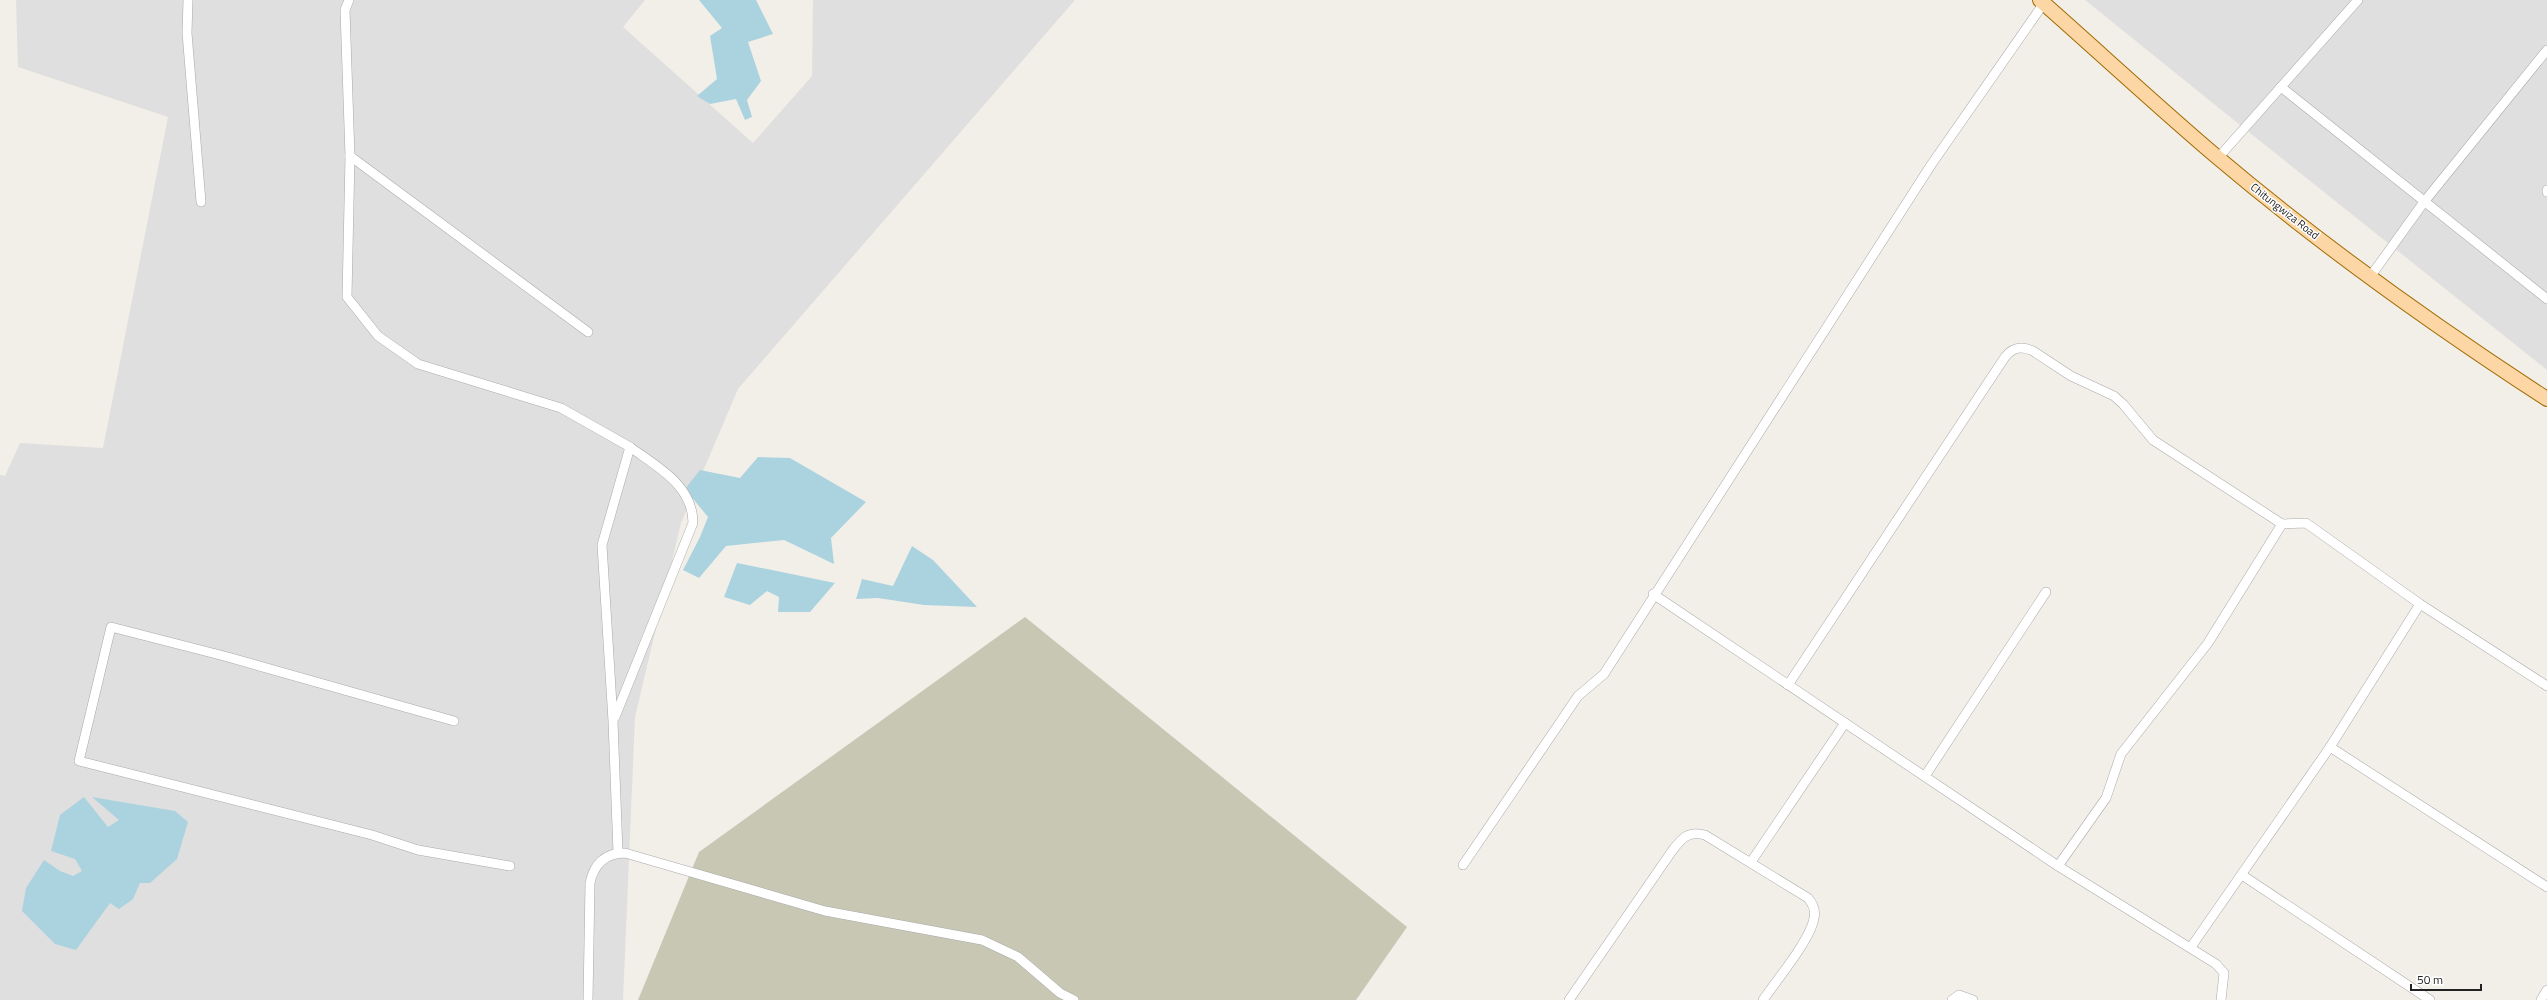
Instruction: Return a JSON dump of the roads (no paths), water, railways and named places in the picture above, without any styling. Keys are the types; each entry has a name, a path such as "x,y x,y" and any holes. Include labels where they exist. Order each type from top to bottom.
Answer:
{"main road":[{"name":"Chitungwiza Road","path":"2042,2 2218,158 2370,277 2494,365 2547,399"}],"street":[{"path":"188,0 187,33 201,202"},
{"path":"349,0 345,10 350,156 347,297 378,336 418,364 561,408 630,447 682,488 690,505 692,523 613,721"},
{"path":"2218,158 2358,0"},
{"path":"1463,865 1578,696 1604,674 1653,594 1931,165 2042,2"},
{"path":"2370,277 2424,202 2547,50"},
{"path":"2280,87 2547,299"},
{"path":"350,156 588,332"},
{"path":"1788,685 2005,357 2015,349 2021,348 2033,351 2071,376 2114,396 2123,404 2153,440 2282,524 2306,523 2420,604 2547,686"},
{"path":"618,853 613,721 602,545 630,447"},
{"path":"2058,866 2106,798 2121,754 2208,643 2282,524"},
{"path":"1925,776 2046,592"},
{"path":"1653,594 2058,866 2191,947 2216,964 2224,974 2221,1000"},
{"path":"2191,947 2330,747 2420,604"},
{"path":"454,721 224,656 111,627 79,761 372,835 418,850 510,866"},
{"path":"1751,862 1845,723"},
{"path":"2330,747 2547,886"},
{"path":"1569,1000 1681,838 1696,833 1704,835 1751,862 1808,898 1815,910 1812,925 1763,1000"},
{"path":"588,1000 590,883 596,865 603,859 618,853 632,855 825,912 982,940 1018,957 1060,992 1074,1000"},
{"path":"2242,875 2430,1000"},
{"path":"2541,1000 2547,990"},
{"path":"1952,1000 1959,995 1973,1000"}],"water":[{"path":"699,0 756,0 773,34 748,42 761,81 747,100 752,117 745,120 736,99 710,104 697,96 717,79 710,36 722,28"},
{"path":"758,457 790,458 866,502 831,538 834,564 784,540 726,546 699,578 683,570 700,537 708,517 685,489 700,470 740,478"},
{"path":"912,546 933,560 977,607 924,605 878,598 856,599 862,579 893,586"},
{"path":"737,563 835,583 810,612 778,612 779,597 767,591 750,605 724,597"},
{"path":"84,797 108,827 119,820 92,797 175,811 188,822 177,859 150,883 140,883 133,899 119,909 110,903 76,950 55,944 22,911 26,888 44,860 60,871 73,876 82,871 75,859 51,851 60,815"}]}
